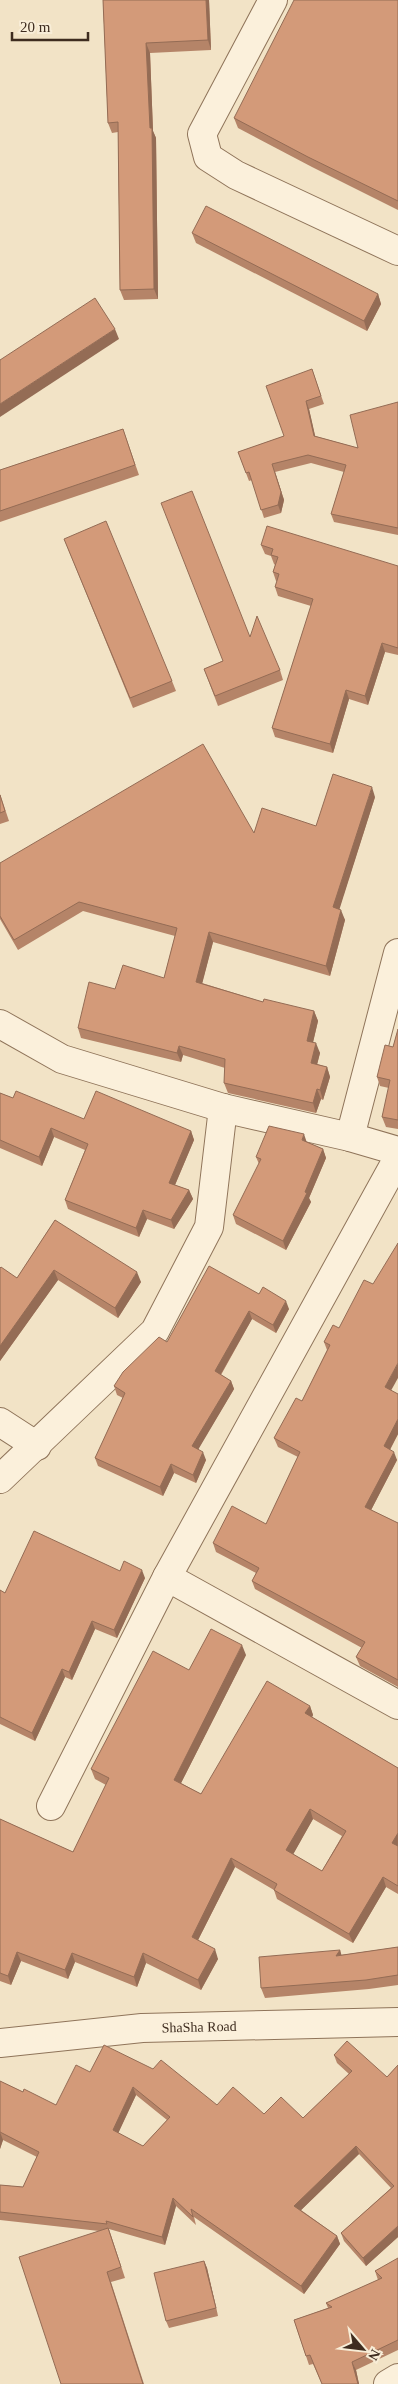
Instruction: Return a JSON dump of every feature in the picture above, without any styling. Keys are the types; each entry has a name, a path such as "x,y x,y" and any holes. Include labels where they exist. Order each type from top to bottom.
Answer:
{"street":[{"path":"273,0 202,134 208,157 236,175 398,251"},
{"path":"350,1137 398,953"},
{"path":"0,1024 62,1059 223,1108 350,1137 398,1151"},
{"path":"0,1479 37,1446 155,1331 209,1227 223,1108"},
{"path":"51,1806 167,1577 398,1158"},
{"path":"0,1422 37,1446"},
{"path":"167,1577 398,1704"},
{"name":"ShaSha Road","path":"0,2043 142,2028 398,2022"},
{"path":"388,2384 398,2378"}],"building":[{"path":"103,0 206,0 208,40 146,43 150,128 152,128 154,289 120,290 118,122 108,123"},
{"path":"294,0 398,0 398,201 234,118"},
{"path":"206,206 378,294 364,321 192,233"},
{"path":"95,298 115,329 0,404 0,360"},
{"path":"312,369 321,396 306,401 314,436 358,448 350,415 398,402 398,528 331,514 346,465 308,455 272,464 281,492 278,505 261,510 249,472 246,473 238,452 284,436 266,386"},
{"path":"123,429 135,465 0,511 0,470"},
{"path":"192,491 250,637 257,616 280,670 215,696 204,669 223,661 161,503"},
{"path":"106,521 172,681 130,698 64,539"},
{"path":"267,526 398,566 398,648 382,643 365,696 346,690 330,744 272,728 313,599 275,587 279,574 273,572 278,557 271,555 273,549 261,545"},
{"path":"203,744 254,833 262,808 316,826 333,774 372,787 333,907 341,910 326,966 209,932 196,982 263,1002 264,999 314,1011 307,1041 316,1043 311,1063 327,1067 320,1090 317,1089 313,1103 224,1083 225,1059 179,1046 177,1053 78,1028 89,982 115,989 123,965 164,978 177,928 79,902 14,940 0,916 0,863"},
{"path":"0,795 5,811 0,813"},
{"path":"398,1029 398,1120 382,1117 390,1080 377,1077 385,1045 393,1047"},
{"path":"16,1091 84,1119 96,1091 191,1131 169,1183 189,1190 171,1220 143,1210 136,1228 65,1200 88,1144 51,1128 39,1157 0,1140 0,1093 13,1098"},
{"path":"269,1126 304,1134 302,1140 323,1149 305,1192 307,1193 283,1241 233,1215 261,1159 256,1157"},
{"path":"55,1220 137,1272 115,1308 54,1270 0,1346 0,1268 17,1278"},
{"path":"398,1243 398,1363 385,1387 398,1394 398,1419 384,1446 394,1452 365,1507 398,1523 398,1680 356,1657 365,1642 252,1581 259,1568 213,1543 232,1506 266,1524 300,1452 274,1438 296,1398 302,1401 330,1345 324,1342 333,1325 339,1328 364,1280 373,1284"},
{"path":"209,1266 259,1294 263,1287 286,1301 273,1325 249,1311 215,1371 231,1381 192,1446 203,1452 193,1475 171,1464 160,1487 95,1458 125,1393 114,1386 123,1372 159,1337 167,1342"},
{"path":"34,1531 120,1571 124,1561 142,1570 114,1630 92,1621 69,1672 62,1669 32,1733 0,1717 0,1590 5,1593"},
{"path":"211,1629 242,1645 174,1780 201,1794 267,1681 310,1706 305,1713 398,1768 398,1833 392,1843 398,1846 398,1886 383,1877 349,1934 274,1890 277,1884 231,1858 192,1937 215,1949 198,1980 143,1953 134,1977 72,1953 65,1970 17,1952 8,1976 0,1973 0,1819 73,1852 109,1778 91,1769 153,1651 189,1670","holes":["310,1809 346,1831 322,1871 286,1850"]},
{"path":"398,1947 398,1975 366,1980 261,1988 259,1957 340,1950 336,1956"},
{"path":"347,2041 387,2077 398,2065 398,2226 363,2258 341,2233 394,2186 356,2146 294,2206 337,2236 301,2286 191,2209 193,2217 173,2198 162,2237 106,2221 107,2224 0,2212 0,2185 23,2187 39,2152 0,2132 0,2081 23,2092 24,2089 56,2105 76,2065 90,2072 104,2045 153,2069 161,2060 217,2105 233,2087 264,2114 281,2097 303,2118 352,2071 334,2055","holes":["133,2087 170,2117 143,2146 113,2130"]},
{"path":"108,2228 121,2267 107,2272 143,2384 61,2384 19,2257"},
{"path":"398,2258 398,2340 352,2362 358,2384 322,2384 310,2355 306,2356 294,2320 332,2307 326,2303 382,2278 375,2271"},
{"path":"204,2261 216,2308 166,2321 154,2273"}]}
